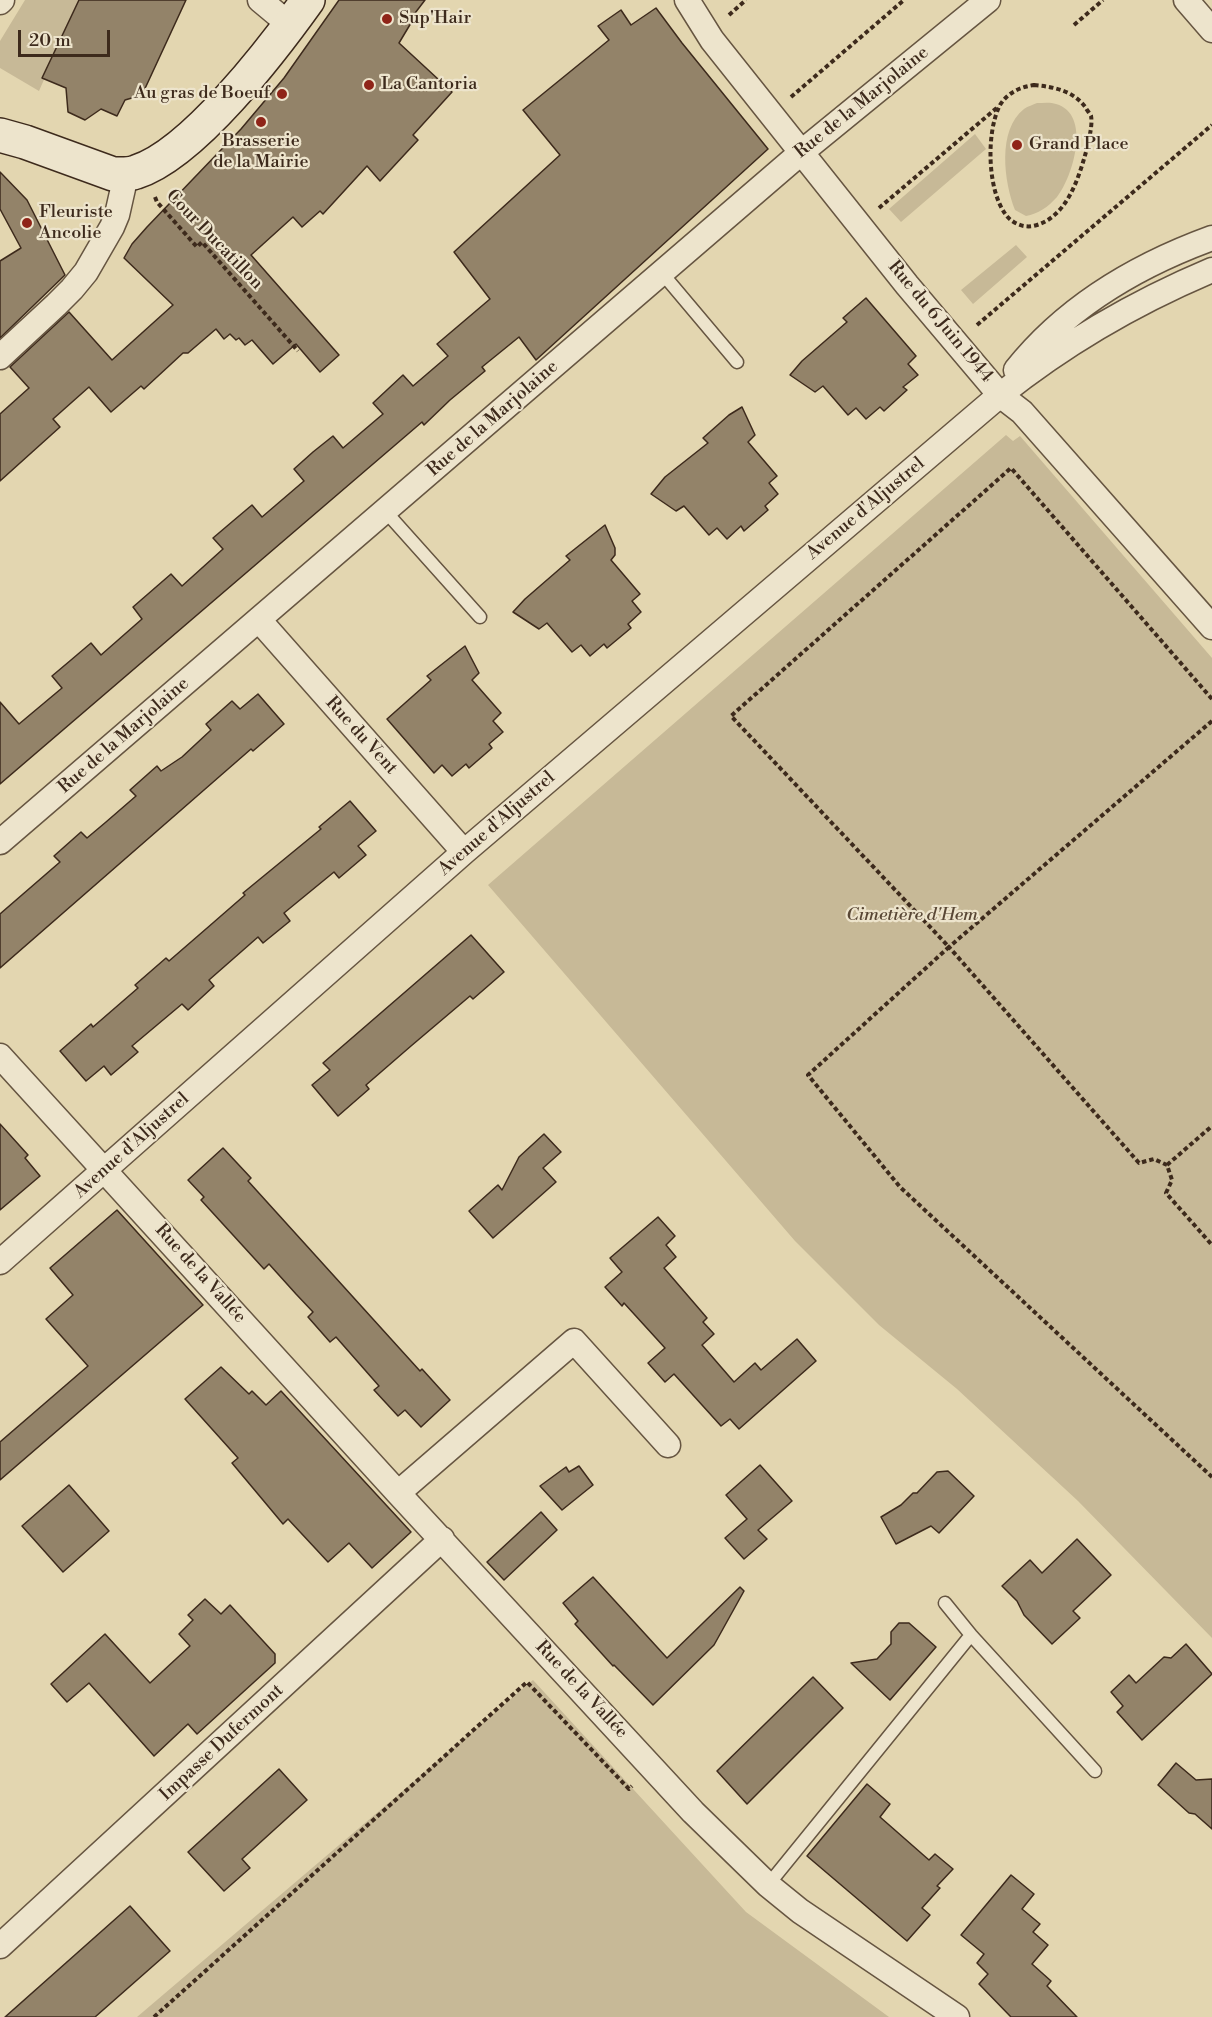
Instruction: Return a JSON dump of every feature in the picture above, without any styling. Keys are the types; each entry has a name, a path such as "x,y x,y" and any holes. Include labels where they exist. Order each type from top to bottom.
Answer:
{"main road":[{"path":"0,135 25,142 103,172 135,172 163,158 200,129 232,95 299,13"}],"street":[{"path":"260,0 299,13"},
{"name":"Rue du 6 Juin 1944","path":"687,0 712,40 957,343 1000,394 1022,412 1212,627"},
{"name":"Rue de la Marjolaine","path":"0,842 803,151 988,0"},
{"path":"1186,0 1212,30"},
{"path":"0,357 64,297 86,272 117,215 135,172"},
{"name":"Avenue d'Aljustrel","path":"1000,394 1034,348 1070,316 1126,277 1159,259 1212,238"},
{"name":"Avenue d'Aljustrel","path":"0,1262 464,852 1000,394 1042,363 1117,315 1155,295 1212,270"},
{"name":"Rue du Vent","path":"259,620 464,852"},
{"name":"Rue de la Vallée","path":"0,1056 398,1493 693,1812 768,1885 800,1911 957,2017"},
{"path":"398,1493 574,1341 668,1445"},
{"name":"Impasse Dufermont","path":"0,1946 442,1539"}],"lane":[{"path":"662,273 736,362"},
{"path":"386,512 480,617"},
{"path":"945,1603 971,1635 1095,1771"},
{"path":"768,1885 971,1635"}],"path":[{"path":"772,113 904,0"},
{"path":"1074,25 1103,0"},
{"path":"860,225 1000,105 1009,94 1021,87 1034,85 1050,86 1080,99 1091,116 1088,145 1076,185 1056,213 1043,224 1028,227 1016,224 1006,216 998,203 989,161 995,121 1000,105"},
{"path":"957,343 1212,125"},
{"name":"Cour Ducatillon","path":"135,172 157,202 197,247 202,242 298,351"},
{"path":"1212,699 1011,468 731,716 949,947 1139,1163 1154,1159 1167,1165 1172,1179 1166,1193 1212,1245"},
{"path":"1212,721 949,947 808,1075 900,1186 1212,1477"},
{"path":"1167,1165 1212,1126"},
{"path":"154,2017 527,1682 629,1789 652,1767"}],"green space":[{"path":"25,0 79,0 39,91 0,68 0,41"},
{"path":"1037,103 1054,103 1067,110 1074,120 1076,147 1069,175 1057,197 1043,210 1026,216 1015,210 1011,198 1006,171 1006,143 1015,118 1024,109"},
{"path":"975,134 986,149 901,222 889,209"},
{"path":"1016,245 1027,257 973,304 961,290"},
{"name":"Cimetière d'Hem","path":"1006,435 1013,441 1020,436 1212,658 1212,1638 1078,1501 957,1389 879,1325 795,1241 488,885"},
{"path":"533,1680 746,1912 889,2017 137,2017"}],"building":[{"path":"79,0 186,0 142,95 125,100 117,116 101,109 85,120 68,112 66,88 42,78"},
{"path":"339,0 425,0 409,21 411,23 399,43 452,92 413,135 418,140 380,181 367,166 323,214 320,211 302,227 293,217 251,255 339,355 320,372 296,344 273,364 252,340 245,345 239,338 236,340 230,334 224,339 216,329 188,353 183,353 144,389 141,386 111,412 89,387 53,419 60,427 0,481 0,414 29,388 10,367 69,312 112,360 173,305 124,258 132,244 147,227 241,129 284,78"},
{"path":"656,8 768,149 536,360 519,337 482,367 485,371 424,425 422,422 0,784 0,702 19,724 62,688 52,676 91,643 101,655 142,619 133,607 171,574 182,586 223,549 213,538 252,505 262,517 304,481 294,469 313,452 333,436 343,448 383,414 373,403 403,375 413,386 448,356 437,344 490,299 454,252 560,155 523,110 609,40 598,26 621,10 631,25"},
{"path":"0,172 27,200 65,275 0,338 0,261 21,248 0,209"},
{"path":"866,298 916,356 908,364 918,375 903,387 907,390 884,411 880,407 866,419 856,408 848,415 823,386 815,392 790,375 802,361 847,322 843,318"},
{"path":"742,407 755,435 748,442 777,476 769,483 778,494 765,506 768,510 744,531 741,526 727,539 717,528 709,535 684,506 676,511 651,494 665,477 708,443 703,438 729,415"},
{"path":"605,525 615,548 615,555 611,560 640,594 632,601 641,612 628,624 631,628 607,648 604,644 590,656 581,645 572,652 547,623 539,629 513,612 570,560 566,556"},
{"path":"465,646 479,673 472,680 501,713 493,721 503,732 489,744 492,748 469,768 466,764 452,776 442,765 434,773 387,719 431,680 427,676"},
{"path":"258,694 284,724 253,751 251,749 0,968 0,914 60,862 54,856 81,832 87,838 136,796 130,790 157,766 161,771 182,757 211,730 206,724 232,701 240,709"},
{"path":"350,801 376,831 358,846 366,855 339,878 334,872 284,913 290,921 263,943 258,937 209,980 214,986 188,1010 182,1004 132,1046 138,1052 111,1075 104,1066 86,1081 60,1051 91,1024 93,1027 138,988 135,985 166,958 169,961 245,895 243,893 321,829 319,827"},
{"path":"471,935 504,972 473,999 470,996 366,1085 369,1089 338,1116 312,1085 330,1070 323,1063"},
{"path":"0,1124 28,1155 25,1158 40,1176 0,1210"},
{"path":"544,1134 561,1152 543,1168 556,1182 493,1238 469,1211 498,1185 502,1190 519,1157"},
{"path":"223,1148 251,1178 248,1181 420,1371 422,1369 450,1400 421,1427 405,1410 398,1416 374,1390 379,1386 336,1337 330,1342 308,1317 313,1312 269,1264 264,1269 201,1200 204,1197 188,1180"},
{"path":"117,1210 203,1305 0,1480 0,1442 88,1366 46,1319 73,1295 50,1268"},
{"path":"658,1217 675,1236 666,1245 676,1257 664,1268 707,1318 703,1322 714,1334 702,1345 734,1382 755,1363 761,1370 797,1339 816,1361 739,1429 730,1419 721,1426 674,1374 665,1382 648,1363 665,1348 624,1303 622,1306 605,1287 622,1272 610,1258"},
{"path":"221,1367 249,1394 252,1391 266,1405 281,1391 411,1532 372,1568 349,1543 328,1562 288,1519 283,1524 232,1463 238,1458 185,1399"},
{"path":"760,1465 792,1501 758,1530 767,1539 744,1559 725,1538 747,1519 726,1495"},
{"path":"579,1466 593,1485 562,1510 540,1486 566,1467 569,1472"},
{"path":"948,1471 974,1496 939,1533 931,1526 896,1544 881,1517 901,1505 913,1493 917,1493 937,1472"},
{"path":"69,1485 109,1531 63,1572 22,1526"},
{"path":"541,1512 557,1530 504,1580 487,1562"},
{"path":"1077,1539 1111,1575 1073,1611 1080,1618 1052,1644 1024,1615 1017,1601 1002,1586 1030,1560 1042,1573"},
{"path":"593,1577 667,1658 740,1587 744,1591 714,1645 653,1705 575,1624 578,1621 563,1603"},
{"path":"205,1599 221,1614 230,1605 275,1654 275,1663 197,1734 188,1724 154,1756 89,1683 67,1702 51,1684 105,1634 150,1683 190,1646 179,1634 193,1620 188,1615"},
{"path":"899,1623 909,1623 936,1647 890,1700 851,1663 877,1659 891,1644 891,1632"},
{"path":"1186,1644 1212,1674 1142,1740 1117,1712 1123,1706 1111,1692 1129,1675 1136,1683 1164,1657 1171,1658"},
{"path":"813,1677 843,1708 747,1804 717,1771"},
{"path":"1176,1763 1196,1780 1212,1779 1212,1829 1195,1814 1189,1813 1158,1785"},
{"path":"279,1769 307,1800 242,1859 250,1868 224,1891 188,1852"},
{"path":"867,1784 890,1804 880,1817 929,1860 935,1854 953,1869 937,1886 940,1888 922,1908 930,1915 907,1941 807,1856"},
{"path":"1011,1875 1034,1894 1022,1909 1040,1924 1033,1932 1048,1945 1032,1964 1051,1981 1047,1986 1077,2017 1011,2017 979,1984 988,1974 977,1963 984,1954 961,1935"},
{"path":"130,1906 170,1951 95,2017 5,2017"}],"place":[{"name":"Sup'Hair","path":"387,19"},
{"name":"La Cantoria","path":"369,85"},
{"name":"Au gras de Boeuf","path":"282,94"},
{"name":"Brasserie de la Mairie","path":"261,122"},
{"name":"Grand Place","path":"1017,145"},
{"name":"Fleuriste Ancolie","path":"27,223"}]}
